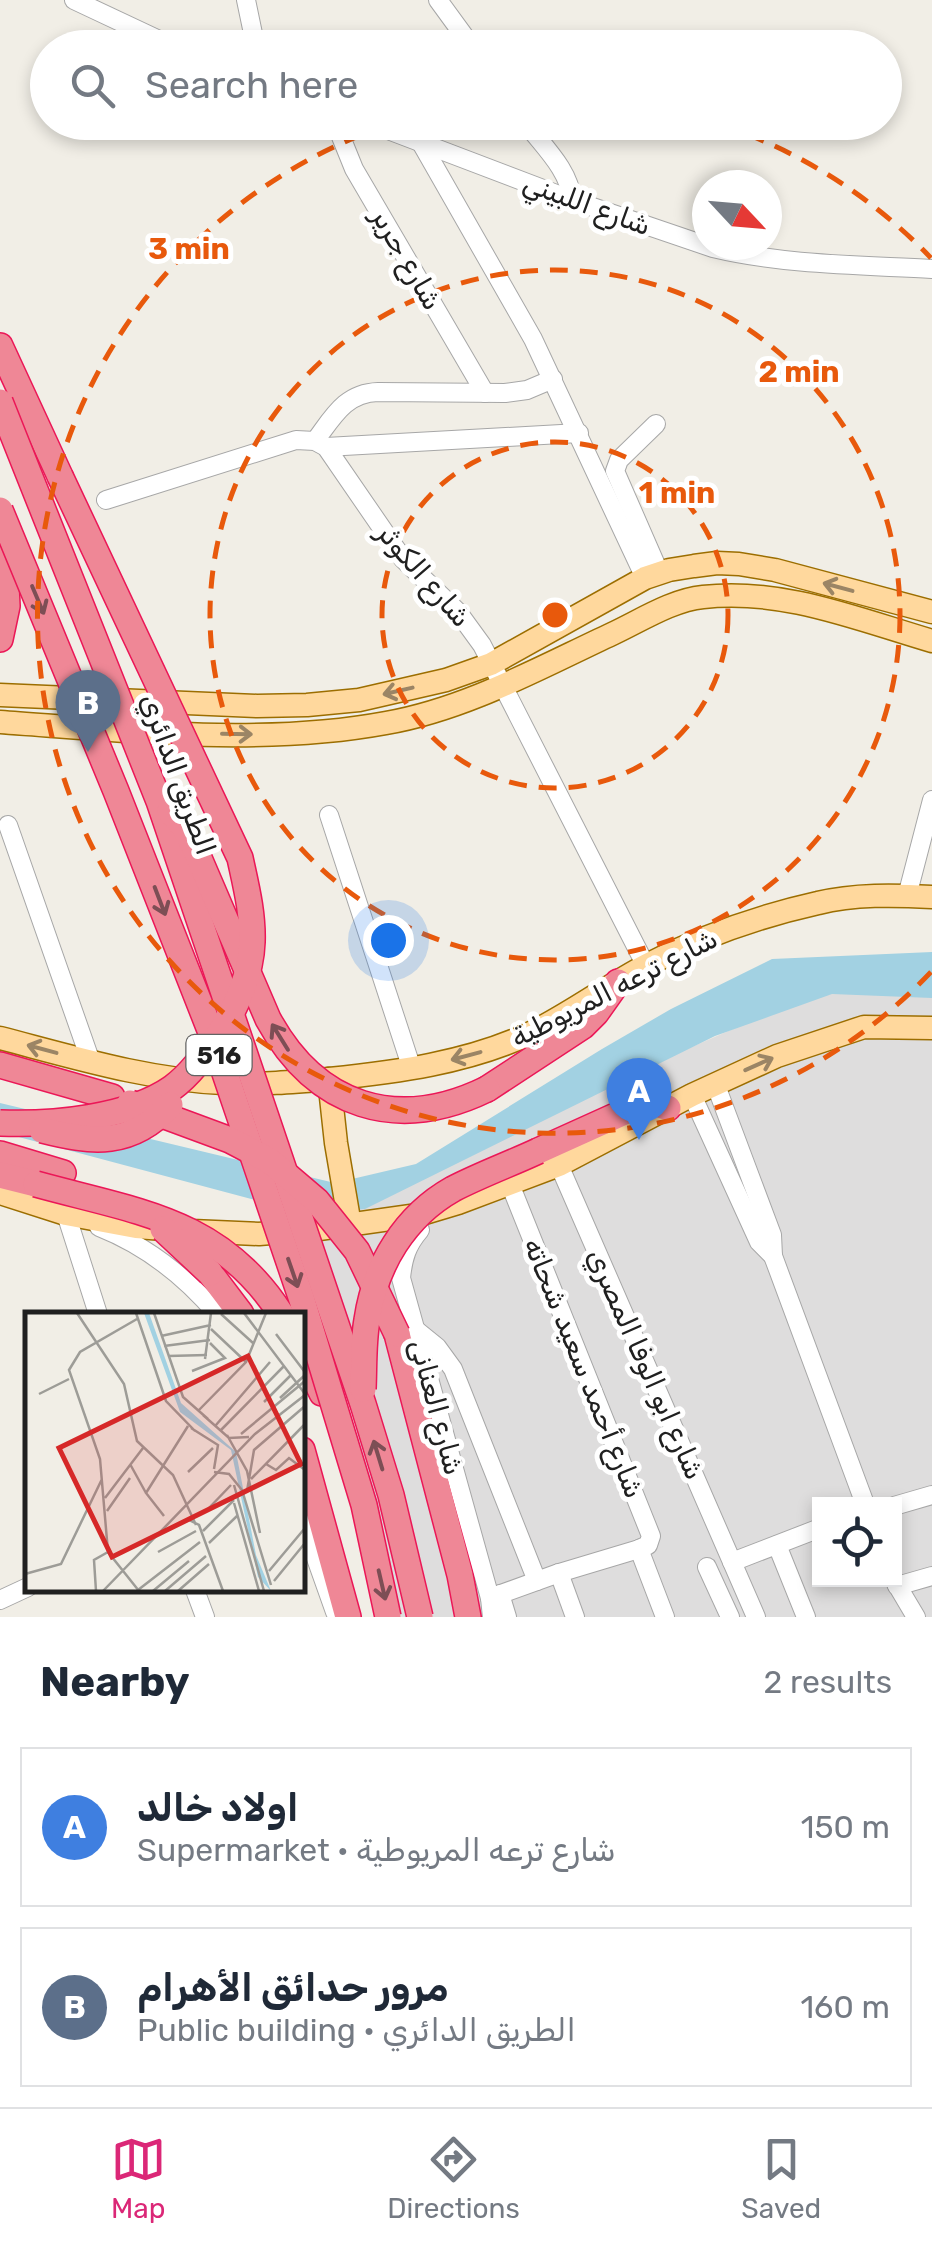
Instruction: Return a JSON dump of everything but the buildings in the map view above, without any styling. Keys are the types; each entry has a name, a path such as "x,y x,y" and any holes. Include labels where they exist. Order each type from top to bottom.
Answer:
{"highway":[{"path":"0,346 240,858 250,902 252,944 244,984 228,1020 190,1072 173,1087 131,1108 87,1118 0,1123"},
{"name":"الطريق الدائري","path":"0,402 159,801 362,1404 391,1495 420,1617"},
{"path":"0,639 8,606 1,514"},
{"name":"516","path":"1,514 212,1035 302,1300 347,1447 388,1617"},
{"path":"159,801 184,827 192,842 281,1042 316,1079 362,1104 413,1111 464,1100 583,1026 618,982"},
{"path":"0,1114 38,1128 96,1141 140,1130 159,1118 186,1082 192,1060 194,1034 182,957"},
{"path":"0,1065 112,1097 230,1140 270,1161 317,1201 358,1251 397,1334 468,1617"},
{"path":"362,1404 366,1322 372,1290 402,1232 426,1208 452,1190 548,1158 642,1104 668,1108"},
{"path":"0,1154 63,1172 126,1203 185,1247 239,1312"},
{"path":"0,1175 176,1224 210,1241 241,1264 280,1312"},
{"path":"305,1358 347,1447"},
{"path":"305,1461 348,1617"}],"main road":[{"path":"0,722 218,734 287,734 389,723 453,705 653,576 717,562 756,566 932,612"},
{"path":"0,695 258,706 359,700 446,680 496,675 700,596 759,595 794,601 932,641"},
{"path":"446,680 453,705"},
{"name":"شارع ترعه المريوطية","path":"0,1038 92,1062 221,1084 282,1084 412,1069 489,1050 530,1033 646,966 697,942 819,902 932,896"},
{"path":"668,1108 777,1056 864,1027 932,1028"},
{"path":"329,1078 349,1219"},
{"path":"0,1194 66,1214 136,1227 259,1234 349,1219 418,1216 510,1184 548,1158"}],"street":[{"path":"74,0 138,30"},
{"path":"246,0 252,30"},
{"path":"438,0 460,30"},
{"name":"شارع جرير","path":"342,140 354,169 485,393"},
{"path":"538,140 566,176 572,200"},
{"path":"419,141 533,339 653,576"},
{"name":"شارع اللبيني","path":"419,141 572,200 734,253 805,262 932,269"},
{"path":"320,444 341,406 358,395 527,390 554,379"},
{"path":"653,576 615,470 619,460 656,424"},
{"path":"106,500 296,440 320,444 578,433"},
{"name":"شارع الكوثر","path":"320,444 403,560 470,627 646,966"},
{"path":"908,896 932,800"},
{"path":"328,815 412,1069"},
{"path":"8,825 92,1062"},
{"path":"715,1083 772,1234 773,1256 862,1497"},
{"path":"692,1094 758,1242 773,1256"},
{"name":"شارع ابو الوفا المصري","path":"548,1158 732,1562 749,1615"},
{"name":"شارع أحمد سعيد شحاته","path":"510,1184 648,1527 648,1545 639,1549"},
{"name":"شارع العنانى","path":"440,1208 411,1240 403,1258 401,1278 494,1603 507,1617"},
{"path":"66,1214 97,1312"},
{"path":"66,1214 121,1236 160,1258 216,1312"},
{"path":"416,1330 438,1346 453,1369 536,1582"},
{"path":"902,1504 932,1495"},
{"path":"305,1527 337,1617"},
{"path":"732,1562 812,1531"},
{"path":"777,1545 806,1617"},
{"path":"494,1603 559,1573 639,1549 666,1617"},
{"path":"707,1567 730,1617"},
{"path":"559,1573 575,1617"},
{"path":"902,1582 932,1576"},
{"path":"897,1587 916,1617"},
{"path":"0,1600 25,1588"},
{"path":"196,1592 205,1617"}],"shaded area":[{"path":"875,967 932,976 932,1617 391,1617 316,1211"}],"water":[{"path":"932,952 932,998 832,994 715,1036 365,1209 304,1213 0,1132 0,1103 335,1183 416,1164 671,1009 772,959"}],"place":[{"name":"مرور حدائق الأهرام","path":"88,752"},
{"name":"اولاد خالد","path":"639,1140"}]}
